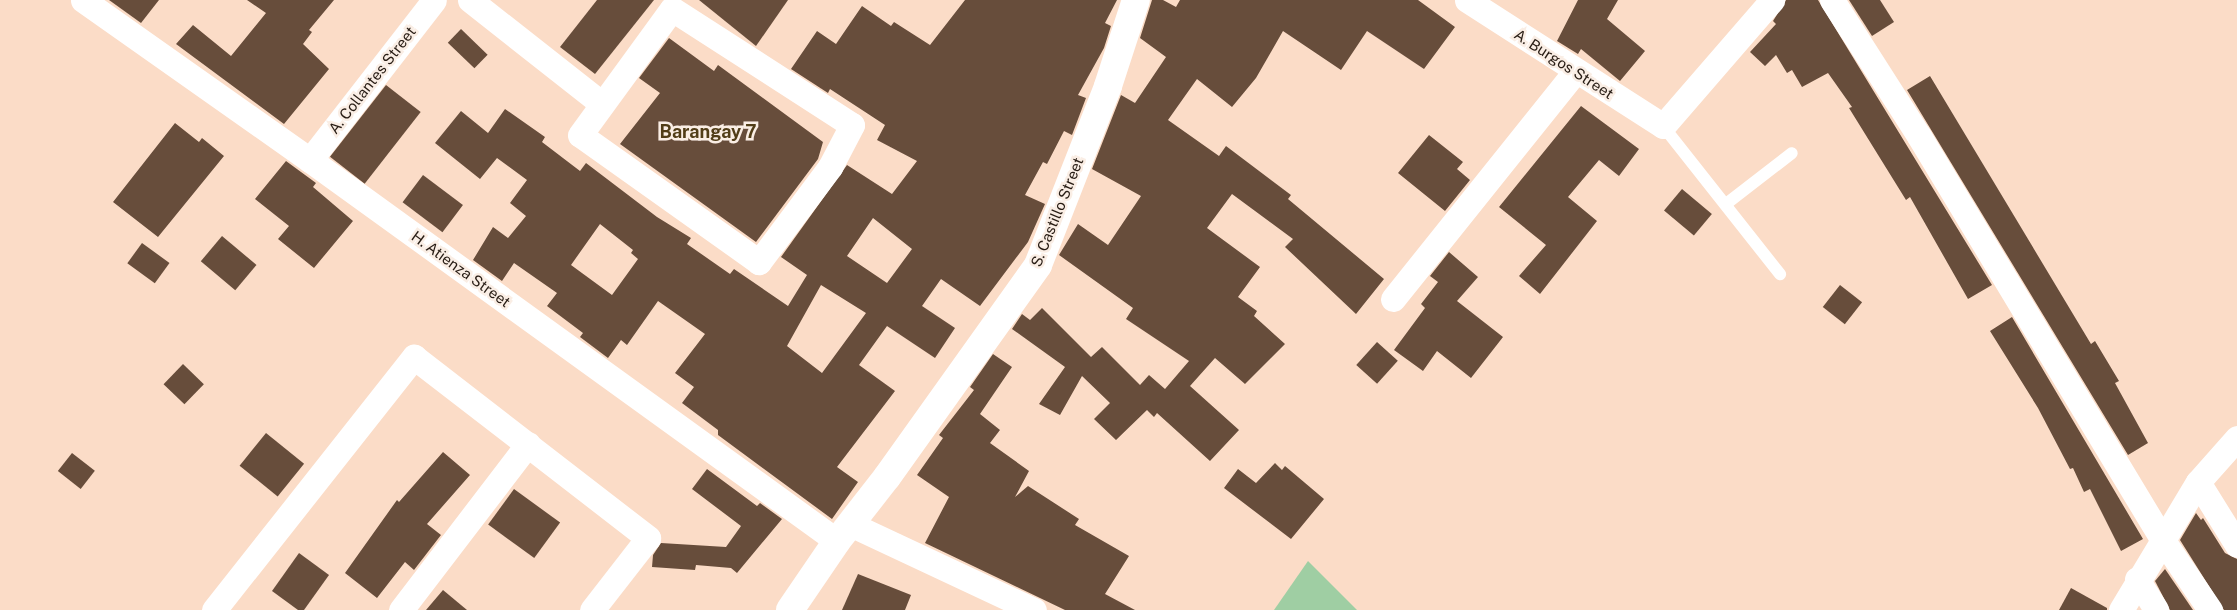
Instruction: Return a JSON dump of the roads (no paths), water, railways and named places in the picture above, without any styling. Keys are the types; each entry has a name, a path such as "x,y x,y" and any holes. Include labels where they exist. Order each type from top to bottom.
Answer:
{"street":[{"name":"H. Atienza Street","path":"83,0 843,533 1034,610"},
{"name":"A. Collantes Street","path":"310,160 434,0"},
{"path":"470,0 602,104"},
{"name":"S. Castillo Street","path":"790,610 843,533 887,477 1038,265 1108,86 1136,0"},
{"name":"A. Burgos Street","path":"1467,0 1574,72 1663,126"},
{"path":"1663,126 1772,0"},
{"path":"1832,0 1919,136 2162,539 2210,610"},
{"path":"672,9 852,125 830,167 759,262 580,135 602,104 672,9"},
{"path":"1392,299 1574,72"},
{"path":"214,610 414,357 648,538 592,610"},
{"path":"2121,610 2137,579 2198,482 2237,438"},
{"path":"402,610 528,444"},
{"path":"2198,482 2237,545"},
{"path":"2137,579 2156,610"}],"lane":[{"path":"1663,126 1780,274"},
{"path":"1726,204 1792,153"}],"district":[{"name":"Barangay 7","path":"708,132"}]}
